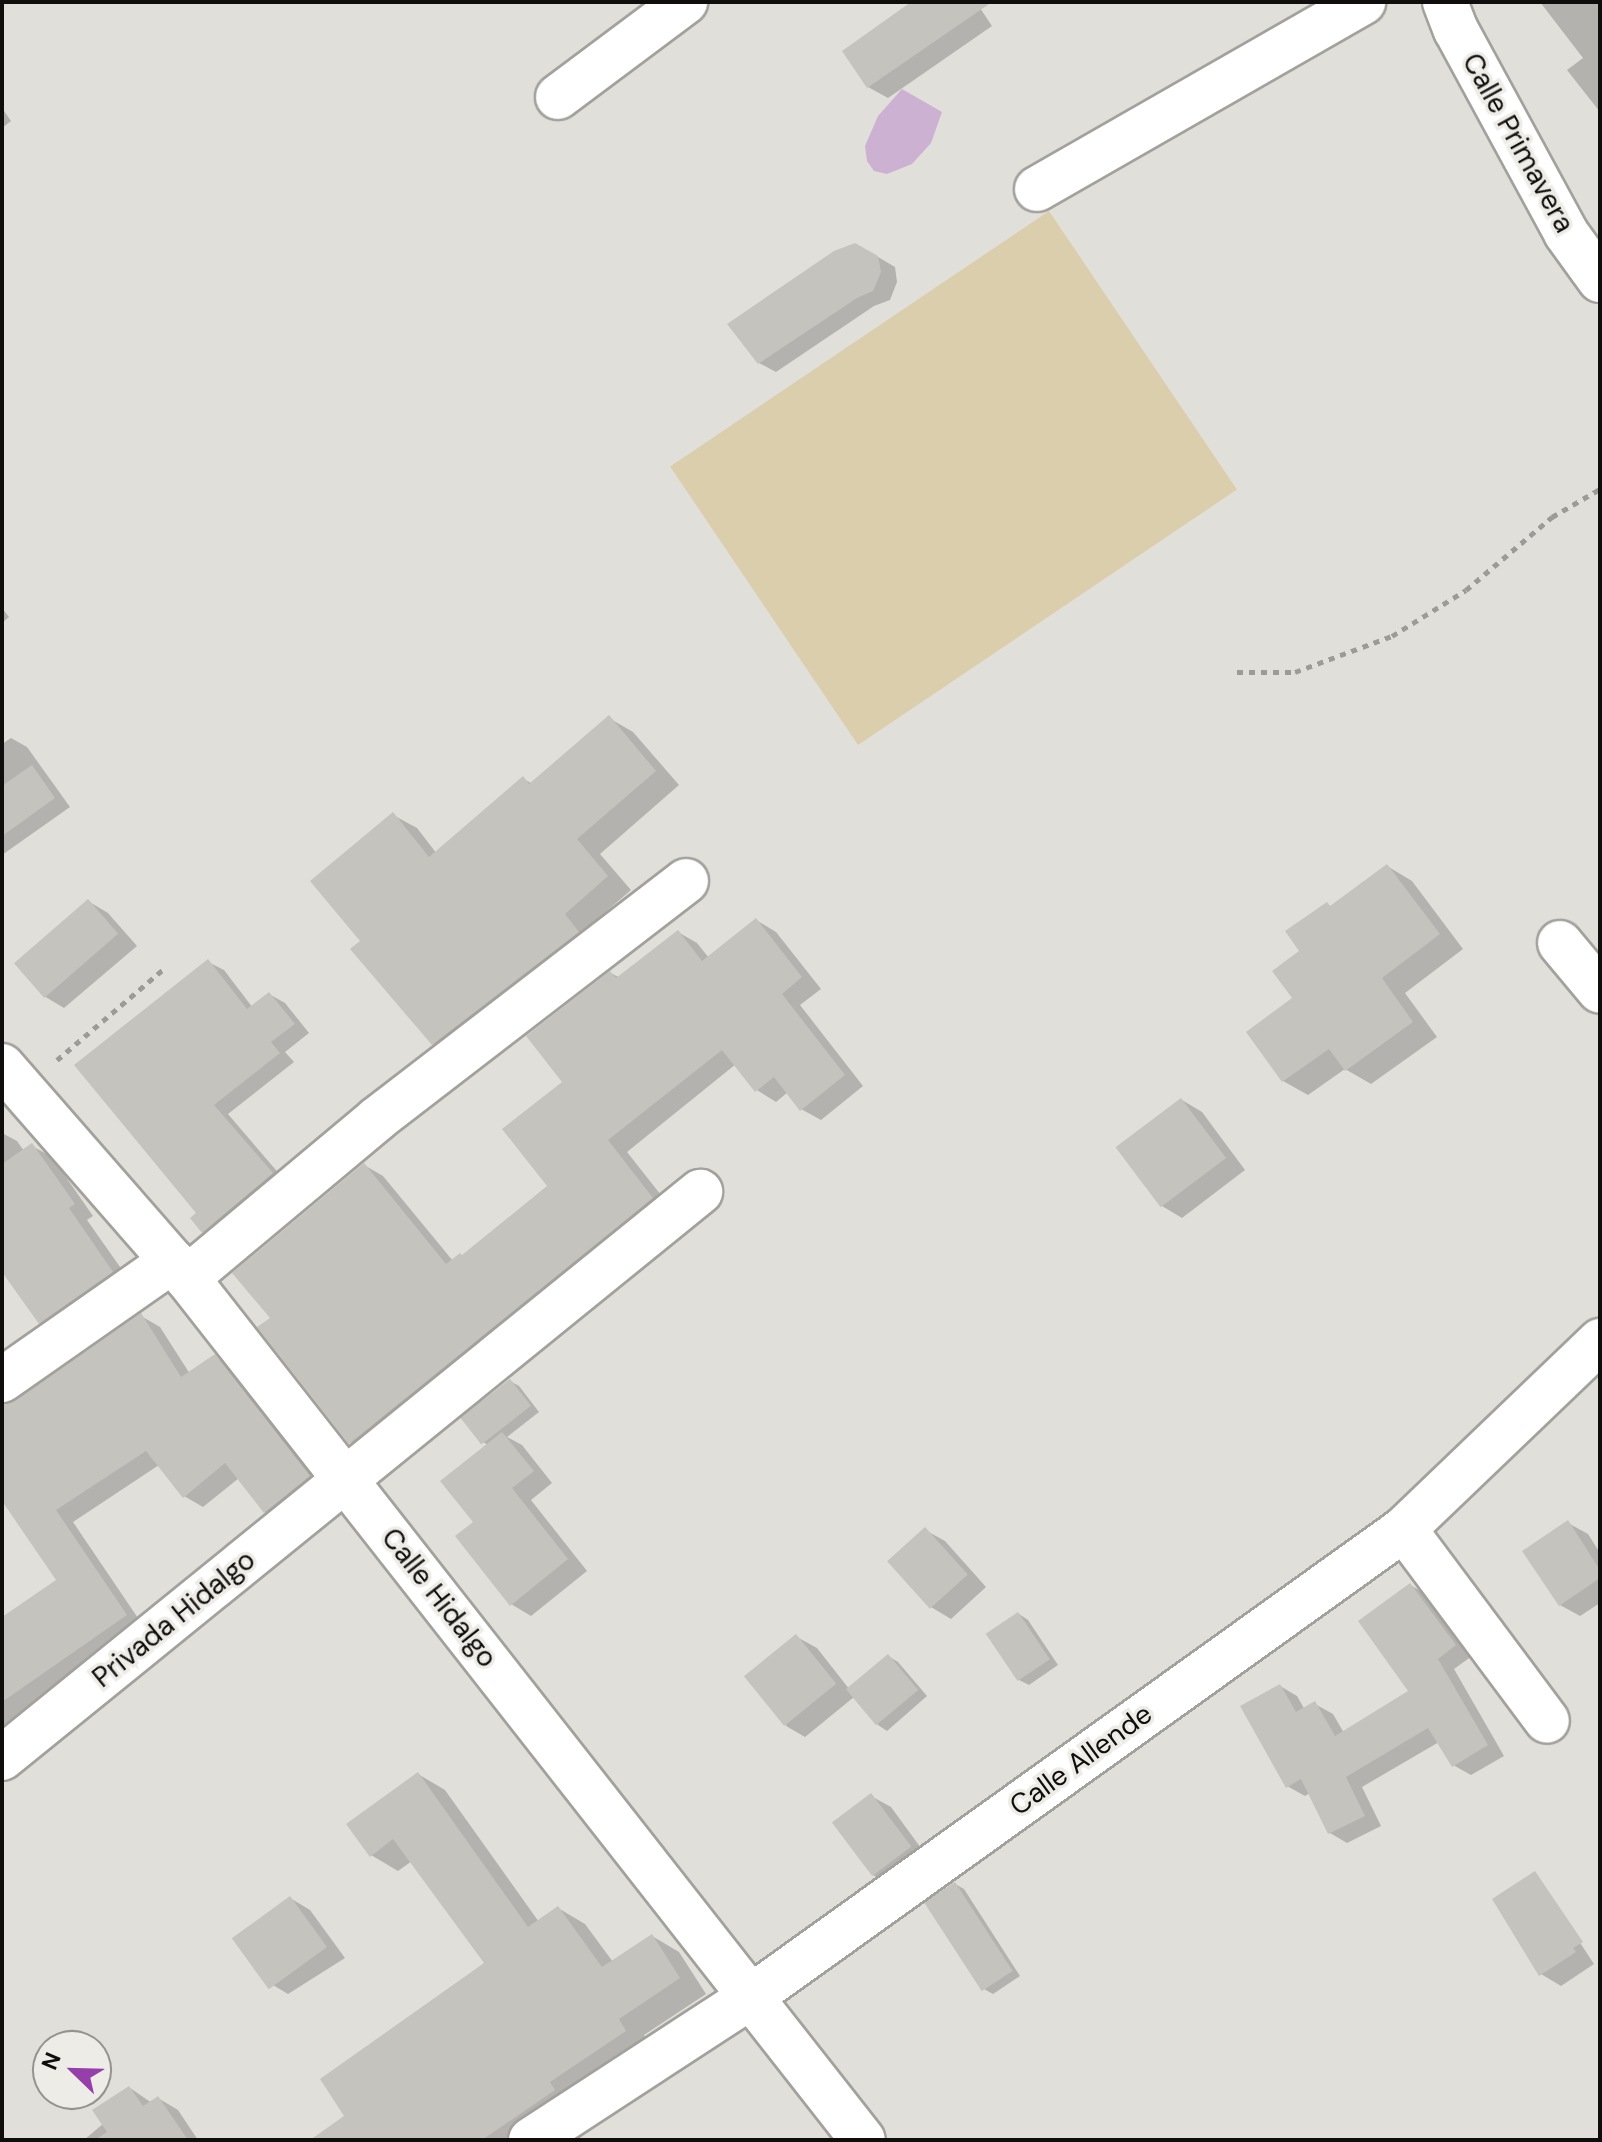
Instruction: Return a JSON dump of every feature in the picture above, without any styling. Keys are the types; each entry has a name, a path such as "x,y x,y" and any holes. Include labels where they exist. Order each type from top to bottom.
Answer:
{"street":[{"path":"558,97 685,2"},
{"path":"1037,189 1363,2"},
{"name":"Calle Primavera","path":"1445,2 1456,30 1566,233 1600,280"},
{"path":"2,1380 180,1270 686,881"},
{"path":"1560,943 1600,991"},
{"name":"Calle Hidalgo","path":"11,1079 180,1270 863,2140"},
{"name":"Privada Hidalgo","path":"2,1758 700,1192"},
{"name":"Calle Allende","path":"531,2140 752,1996 1404,1529 1600,1341"},
{"path":"1404,1529 1547,1721"}],"path":[{"path":"1237,672 1295,672 1392,636 1466,590 1552,517 1600,489"},
{"path":"11,1079 166,967"}],"shaded area":[{"path":"902,89 942,112 931,143 912,164 887,174 874,171 867,161 865,146 878,116"},
{"path":"1049,211 1237,490 858,745 670,467"}],"building":[{"path":"911,2 992,2 867,88 842,51"},
{"path":"855,243 878,256 881,272 873,291 857,298 758,364 727,324 834,251"},
{"path":"609,715 656,771 577,839 608,876 565,914 579,932 432,1045 350,949 360,941 310,881 393,812 429,857 523,776 529,784"},
{"path":"32,765 55,798 2,836 2,786"},
{"path":"1387,864 1440,934 1382,978 1413,1022 1345,1071 1329,1049 1282,1082 1246,1032 1292,998 1272,971 1299,951 1285,931 1327,902 1330,906"},
{"path":"88,899 118,934 44,998 14,963"},
{"path":"756,918 802,977 782,994 845,1075 800,1111 774,1077 755,1092 722,1050 608,1140 653,1198 349,1444 257,1327 270,1318 232,1273 364,1163 446,1264 460,1253 462,1255 547,1186 502,1129 562,1082 526,1036 610,971 616,978 678,930 702,961"},
{"path":"208,959 247,1009 269,992 295,1024 271,1042 280,1053 214,1105 273,1173 202,1233 190,1218 196,1213 74,1065"},
{"path":"1181,1098 1226,1158 1161,1207 1116,1147"},
{"path":"32,1143 75,1204 69,1208 113,1272 39,1324 2,1272 2,1164"},
{"path":"141,1313 181,1377 215,1354 310,1476 264,1513 225,1463 183,1498 146,1451 56,1510 127,1615 2,1702 2,1617 56,1580 2,1501 2,1405 16,1400"},
{"path":"510,1379 531,1406 481,1445 460,1418"},
{"path":"502,1432 534,1471 512,1488 568,1559 510,1606 455,1536 473,1522 440,1481"},
{"path":"1568,1520 1600,1570 1600,1578 1559,1606 1522,1551"},
{"path":"925,1527 968,1575 930,1609 887,1561"},
{"path":"1410,1583 1456,1645 1438,1659 1488,1745 1452,1767 1428,1728 1346,1777 1365,1816 1328,1834 1301,1779 1286,1788 1240,1706 1280,1684 1296,1712 1315,1701 1335,1736 1408,1691 1358,1621"},
{"path":"1018,1612 1050,1659 1018,1681 986,1634"},
{"path":"796,1634 836,1684 784,1726 744,1676"},
{"path":"888,1654 918,1690 876,1725 846,1689"},
{"path":"418,1772 528,1927 558,1906 602,1967 652,1934 680,1978 619,2019 626,2031 550,2082 555,2090 482,2140 310,2140 344,2116 320,2079 484,1963 393,1839 370,1857 346,1824"},
{"path":"871,1793 911,1847 872,1876 832,1822"},
{"path":"1535,1871 1583,1942 1573,1948 1576,1952 1539,1976 1492,1899"},
{"path":"955,1882 1013,1971 982,1991 924,1902"},
{"path":"290,1896 327,1947 269,1989 232,1938"},
{"path":"129,2086 143,2106 158,2096 188,2140 95,2140 107,2132 92,2110 112,2110 112,2097"}]}
